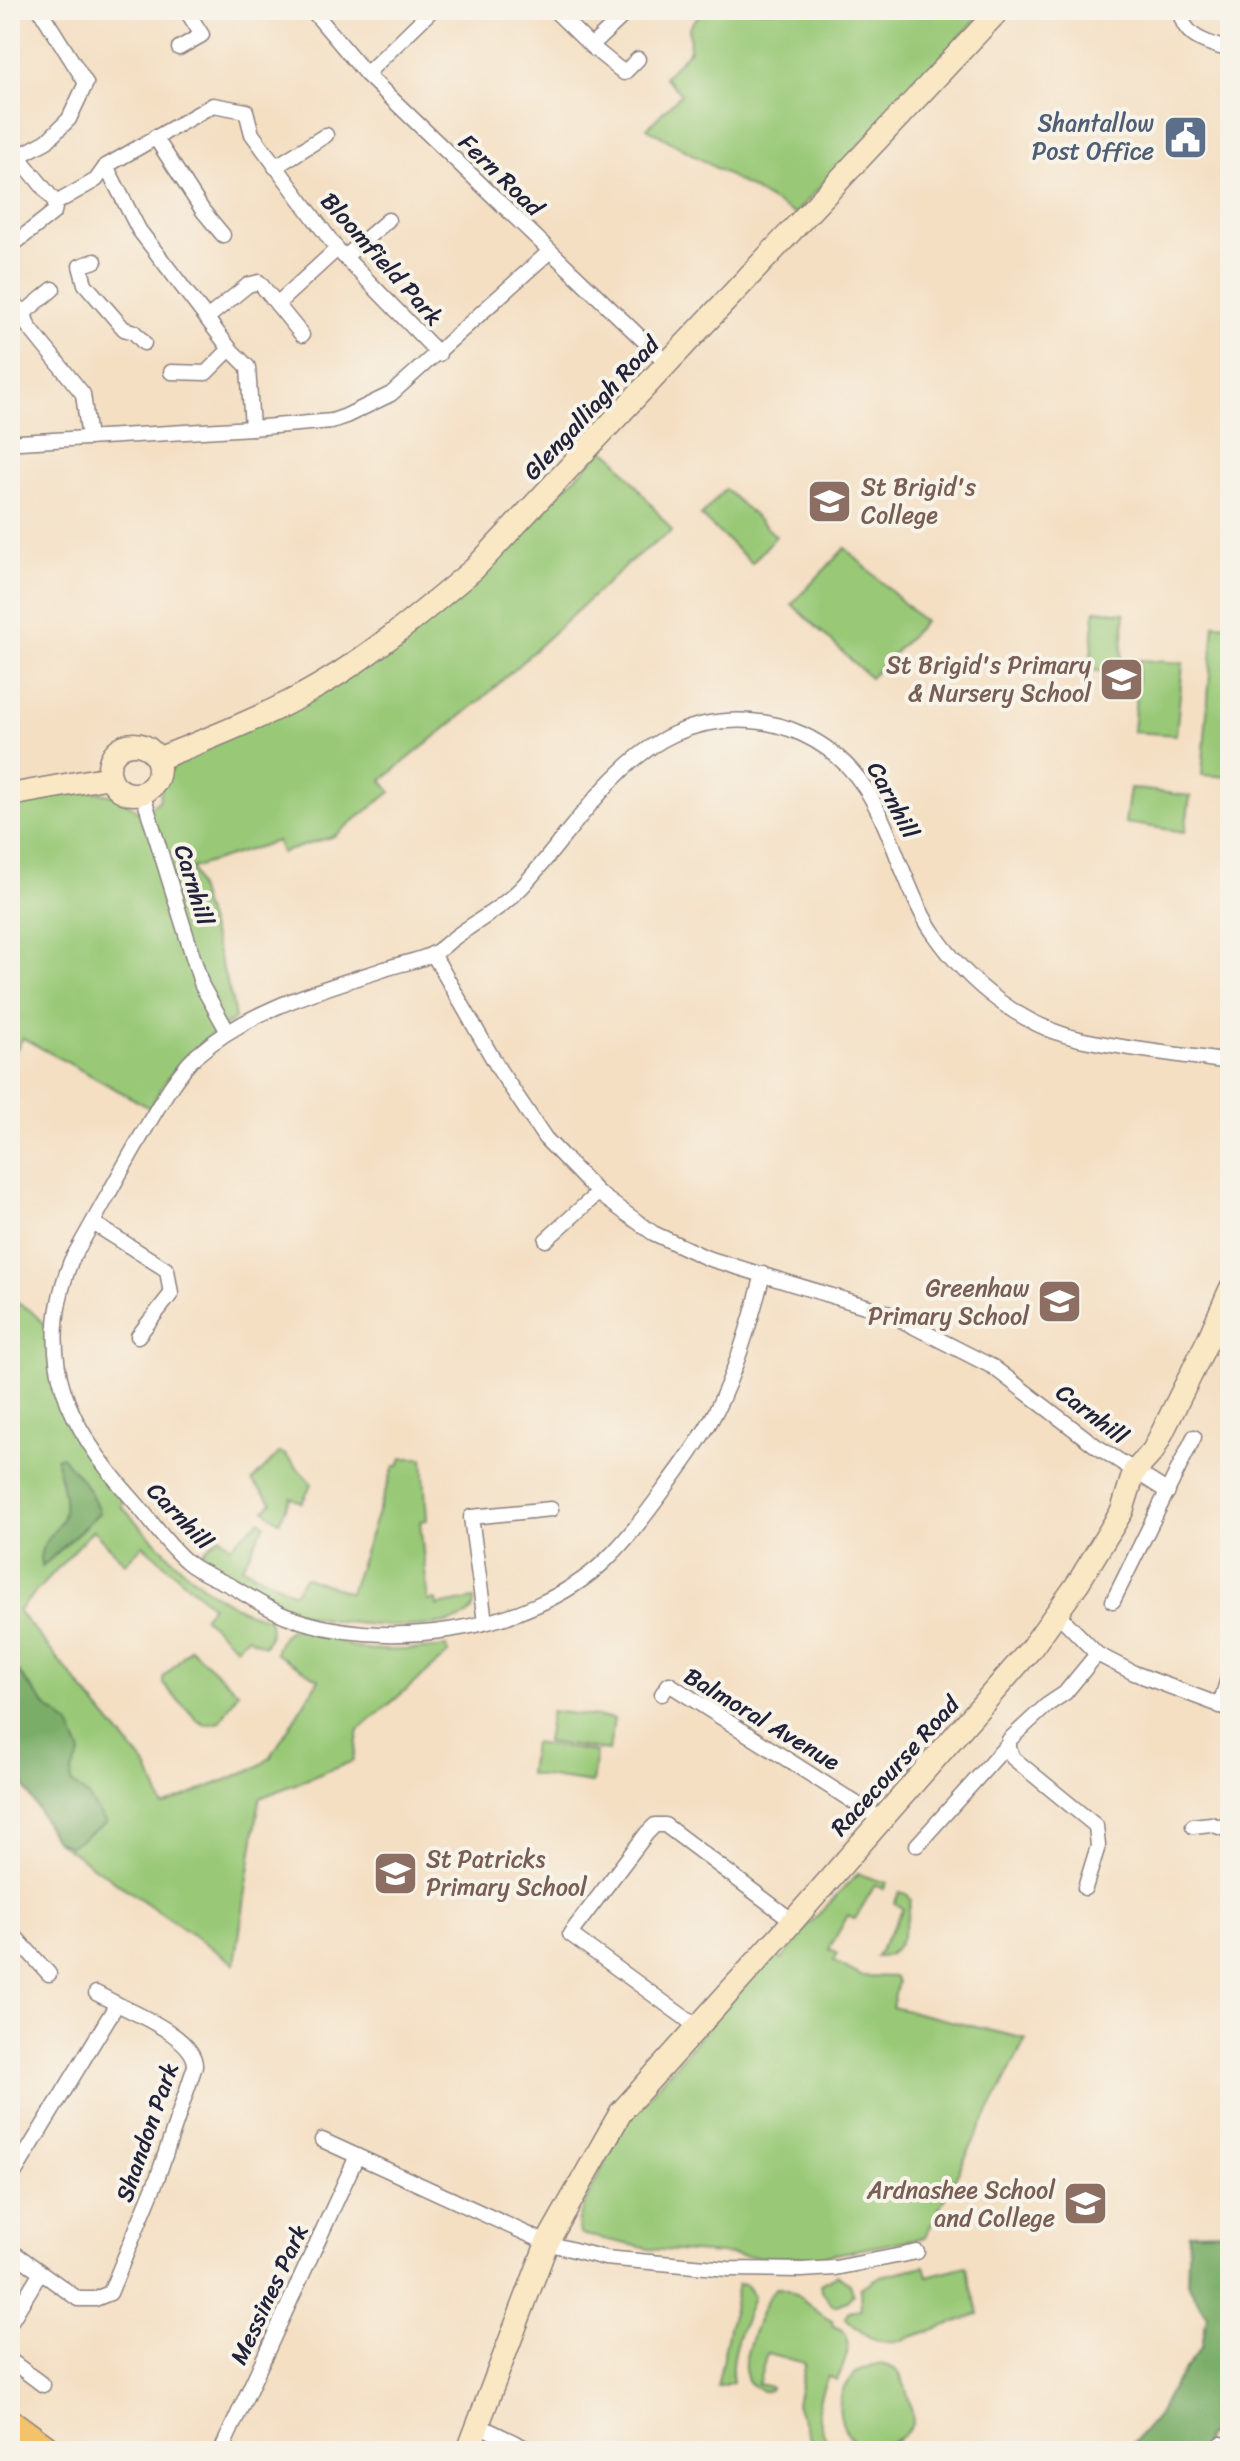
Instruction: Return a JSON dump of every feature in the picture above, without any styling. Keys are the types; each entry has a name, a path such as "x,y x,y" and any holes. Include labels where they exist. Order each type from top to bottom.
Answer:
{"highway":[{"path":"10,2423 48,2451"}],"main road":[{"name":"Glengalliagh Road","path":"157,759 235,728 298,698 400,631 474,569 999,10"},
{"path":"127,745 142,745 157,759 158,775 154,783 142,792 119,789 110,777 108,769 114,754 127,745"},
{"path":"10,795 110,777"},
{"name":"Racecourse Road","path":"468,2451 547,2243 621,2112 995,1692 1057,1613 1122,1511 1134,1472 1153,1451 1230,1290"}],"street":[{"path":"40,10 86,83 69,119 47,141 14,158 56,203"},
{"path":"179,48 202,35 186,10"},
{"name":"Fern Road","path":"312,10 366,74 667,363"},
{"path":"366,74 432,10"},
{"path":"554,10 624,73 638,59"},
{"path":"591,46 629,10"},
{"path":"1180,10 1185,29 1200,41 1230,50"},
{"name":"Bloomfield Park","path":"155,137 213,105 246,111 252,134 341,253 439,354"},
{"path":"275,167 326,135"},
{"path":"10,247 54,212 56,203 96,180 155,137 203,211 223,235"},
{"path":"108,169 139,230 230,349 248,367 252,428"},
{"path":"277,304 388,220"},
{"name":"Bloomfield Park","path":"20,442 252,428 332,421 346,416 391,394 549,252"},
{"path":"95,261 80,266 85,284 124,329 134,332 144,343"},
{"path":"207,318 248,285 259,282 302,335"},
{"path":"24,313 53,289"},
{"path":"10,299 24,313 28,326 83,394 89,438"},
{"path":"171,372 206,373 230,349"},
{"name":"Carnhill","path":"763,1274 743,1344 715,1412 696,1445 636,1529 603,1563 553,1597 485,1622 415,1634 380,1635 340,1630 284,1616 186,1561 91,1448 63,1391 53,1336 60,1290 71,1261 162,1100 194,1059 228,1032 258,1016 389,967 433,954 499,909 521,888 609,785 651,748 699,725 727,721 773,724 801,733 853,768 870,795 922,913 935,935 960,966 999,1002 1037,1023 1082,1040 1230,1062"},
{"name":"Carnhill","path":"142,792 202,986 228,1032"},
{"name":"Carnhill","path":"433,954 500,1071 545,1138 598,1193 653,1233 707,1258 885,1312 993,1367 1134,1472 1168,1492"},
{"path":"546,1240 598,1193"},
{"path":"93,1223 167,1270 171,1294 138,1336"},
{"path":"1113,1601 1194,1437"},
{"path":"485,1622 471,1517 551,1509"},
{"path":"1057,1613 1097,1654 1134,1673 1225,1708 1230,1671"},
{"path":"917,1845 1023,1725 1065,1693 1097,1654"},
{"name":"Balmoral Avenue","path":"662,1694 669,1684 882,1820"},
{"path":"1008,1744 1013,1758 1096,1826 1098,1846 1085,1888"},
{"path":"1193,1826 1211,1824 1230,1831"},
{"path":"696,2026 570,1934 647,1833 655,1825 665,1825 793,1921"},
{"path":"11,1934 49,1974"},
{"path":"10,2180 117,2004 96,1993"},
{"name":"Shandon Park","path":"10,2250 78,2299 95,2299 110,2293 157,2179 195,2066 195,2057 187,2046 117,2004"},
{"path":"322,2140 547,2243 605,2258 643,2263 782,2270 835,2268 917,2252"},
{"name":"Messines Park","path":"221,2451 357,2156"},
{"path":"10,2323 40,2273"},
{"path":"10,2360 43,2385"},
{"path":"478,2425 532,2451"}],"green space":[{"path":"703,10 985,10 795,214 647,128 681,94 664,77 690,50 689,28"},
{"path":"603,450 613,456 672,531 634,558 483,698 382,780 391,792 334,836 281,853 277,841 192,868 235,1019 186,1058 166,1081 150,1108 23,1038 10,1060 10,800 93,791 121,798 140,813 159,801 163,781 177,762 471,580"},
{"path":"725,489 776,536 752,563 701,516"},
{"path":"845,548 924,622 870,678 792,604"},
{"path":"1095,610 1125,613 1120,673 1090,670"},
{"path":"1214,624 1230,625 1230,777 1202,775"},
{"path":"1139,660 1183,663 1176,735 1133,732"},
{"path":"1130,788 1190,796 1185,832 1125,823"},
{"path":"10,1299 30,1310 46,1326 52,1375 68,1420 93,1462 123,1500 121,1506 207,1589 226,1602 268,1618 270,1622 270,1633 264,1646 247,1637 236,1647 203,1617 212,1606 143,1545 125,1563 93,1530 18,1611 147,1767 163,1806 257,1767 270,1758 319,1679 275,1653 281,1638 289,1630 306,1629 357,1648 396,1650 447,1647 448,1654 359,1730 353,1761 260,1798 235,1964 55,1840 10,1760"},
{"path":"279,1453 284,1454 312,1484 302,1503 291,1497 279,1522 265,1510 272,1502 252,1481"},
{"path":"62,1456 88,1490 99,1513 42,1567 43,1546 63,1516 64,1495 56,1458"},
{"path":"402,1458 423,1458 427,1520 420,1521 428,1601 436,1600 437,1606 474,1599 470,1613 454,1621 431,1625 372,1625 306,1615 250,1591 199,1555 220,1536 230,1546 260,1520 265,1524 242,1567 294,1593 305,1577 350,1593 394,1466 399,1466"},
{"path":"190,1648 238,1692 220,1722 206,1725 198,1721 163,1684 163,1678"},
{"path":"10,1662 47,1707 69,1724 81,1753 72,1771 71,1782 88,1797 106,1823 70,1846 55,1840 10,1760"},
{"path":"551,1711 614,1719 609,1751 546,1742"},
{"path":"533,1743 596,1752 592,1783 529,1774"},
{"path":"858,1874 887,1883 884,1889 875,1885 855,1919 848,1915 829,1949 838,1954 834,1961 861,1976 895,1977 898,1982 892,2007 1026,2039 925,2237 819,2257 762,2257 650,2249 580,2234 578,2223 587,2198 625,2124 772,1952 782,1960 807,1926"},
{"path":"900,1892 907,1894 911,1900 902,1937 892,1952 876,1957 903,1909 894,1903"},
{"path":"1230,2232 1230,2412 1204,2439 1208,2451 1126,2451 1158,2415 1173,2386 1202,2346 1207,2315 1187,2283 1189,2233"},
{"path":"925,2266 928,2276 966,2266 979,2314 896,2342 868,2336 845,2317 849,2311 861,2309 860,2288 881,2276"},
{"path":"837,2275 850,2283 853,2294 847,2301 834,2306 820,2284"},
{"path":"738,2284 746,2285 753,2296 732,2360 733,2382 717,2387"},
{"path":"776,2288 799,2296 846,2335 848,2349 843,2365 837,2380 828,2376 818,2410 829,2445 837,2442 851,2451 815,2451 796,2404 805,2363 767,2353 758,2384 771,2387 770,2390 762,2392 748,2380 745,2365 749,2345 762,2311"},
{"path":"879,2364 894,2369 901,2376 913,2423 902,2436 889,2443 857,2444 842,2421 841,2396 854,2375"}],"place":[{"name":"Shantallow Post Office","path":"1185,137"},
{"name":"St Brigid's College","path":"830,501"},
{"name":"St Brigid's Primary & Nursery School","path":"1122,679"},
{"name":"Greenhaw Primary School","path":"1060,1302"},
{"name":"St Patricks Primary School","path":"395,1873"},
{"name":"Ardnashee School and College","path":"1086,2204"}]}
